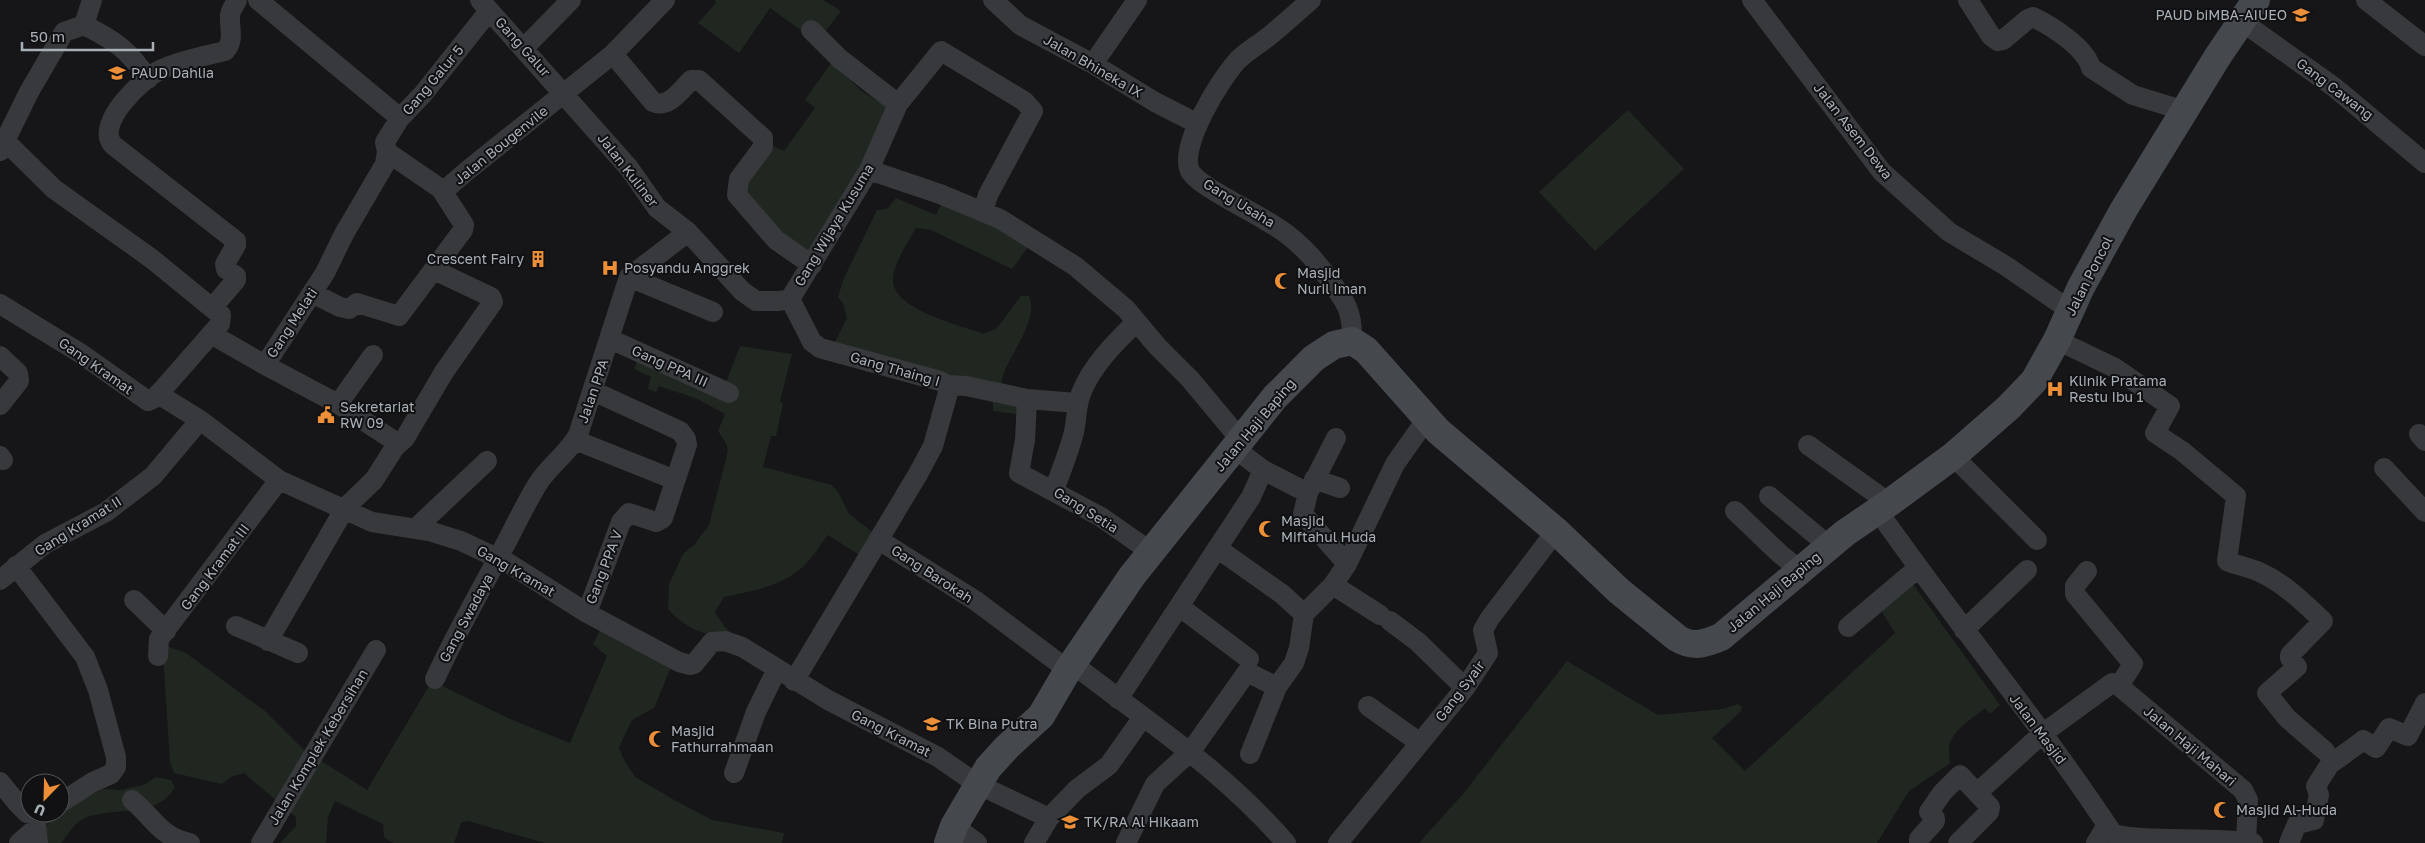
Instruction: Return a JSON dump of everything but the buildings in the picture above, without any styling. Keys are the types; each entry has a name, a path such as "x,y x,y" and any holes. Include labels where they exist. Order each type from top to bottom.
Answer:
{"street":[{"path":"84,25 92,0"},
{"path":"212,308 236,280 236,276 226,269 225,264 236,245 236,241 108,140 108,129 111,118 159,70 224,51 230,45 230,14 237,0"},
{"name":"Gang Galur 5","path":"258,0 400,118 423,94 485,5"},
{"path":"524,48 571,0"},
{"name":"Jalan Bougenvile","path":"387,152 441,190 446,189 613,54 665,0"},
{"name":"Jalan Bhineka IX","path":"993,0 1020,25 1093,64 1155,102 1198,124"},
{"path":"1093,64 1137,0"},
{"name":"Gang Usaha","path":"1311,0 1238,60 1212,96 1198,124 1188,163 1191,173 1220,194 1279,227 1300,243 1317,262 1349,307 1352,321 1352,340"},
{"name":"Jalan Asem Dewa","path":"1752,0 1882,172 1949,232 2006,266 2071,311"},
{"path":"1968,0 1991,36 1998,41 2003,40 2033,17 2082,50 2089,60 2091,68 2133,96 2185,111"},
{"path":"2366,0 2425,46"},
{"name":"Gang Galur","path":"485,5 565,94"},
{"name":"Jalan Poncol","path":"1884,507 1953,456 2025,391 2040,372 2081,287 2124,209 2248,10"},
{"name":"Gang Cawang","path":"2248,10 2334,87 2425,163"},
{"path":"148,79 125,48 84,25 67,31 60,37 3,146 54,189 145,254 222,318 220,324 158,394"},
{"path":"811,30 840,59 898,104"},
{"name":"Gang Wijaya Kusuma","path":"790,299 812,266 869,170 898,104 942,51 1024,101 1033,111 988,195 982,211"},
{"path":"613,54 653,102 666,103 691,80 699,80 763,138 763,147 739,179 737,195 776,240 812,266"},
{"name":"Jalan Kuliner","path":"565,94 629,168 657,208 688,232 749,298 765,302 790,299"},
{"name":"Gang Melati","path":"395,447 393,440 338,404 265,365 312,293 385,164 387,152 385,142 400,118"},
{"path":"869,170 982,211 1025,234 1075,266 1126,309 1157,346 1190,379 1237,443 1263,470 1311,486 1340,488"},
{"path":"312,293 340,307 349,309 357,304 400,316 464,227 441,190"},
{"path":"629,276 688,232"},
{"path":"268,641 345,508 374,480 395,447 405,438 444,372 493,302 491,297 434,270"},
{"path":"629,276 713,312"},
{"name":"Jalan PPA","path":"499,558 538,482 575,440 593,391 629,276"},
{"name":"Gang Thaing I","path":"790,299 812,342 820,348 940,381 947,385 949,395 933,446 879,540"},
{"name":"Gang Kramat","path":"0,304 80,353 142,398 148,401 158,394 200,420 279,480 378,523 416,528 461,541 499,558 586,613 686,664 694,664 712,642 717,640 742,647 794,681 938,757 977,784 1050,818"},
{"path":"1054,490 1074,432 1077,403 1088,378 1113,344 1136,322"},
{"path":"211,334 265,365"},
{"name":"Gang PPA III","path":"610,339 729,393"},
{"name":"Jalan Haji Baping","path":"951,835 977,784 999,755 1041,716 1070,667 1150,552 1275,397 1314,358 1334,345 1352,340 1371,355 1426,420 1556,531 1619,591 1677,638 1691,645 1698,645 1721,637 1829,546 1884,507"},
{"path":"2057,340 2115,368 2170,406 2155,433 2182,451 2236,496 2227,561 2257,571 2273,580 2297,595 2324,621 2290,655 2290,658 2297,667 2269,690 2268,694 2287,718 2324,750"},
{"path":"338,404 373,355"},
{"path":"0,356 18,373 19,381 0,405"},
{"path":"947,385 966,386 1027,400 1077,403"},
{"path":"575,440 675,480 687,445 680,431 593,391"},
{"name":"Gang Setia","path":"1027,400 1026,440 1020,473 1101,517 1150,552"},
{"name":"Gang Kramat II","path":"0,580 45,544 106,512 153,476 200,420"},
{"path":"1250,754 1277,687 1294,663 1301,640 1304,614 1333,585 1348,564 1395,464 1426,420"},
{"path":"1336,438 1311,486 1303,514 1348,564"},
{"name":"Jalan Masjid","path":"1808,445 1884,507 1918,568 2042,734 2113,834 2122,839 2145,842 2249,842"},
{"path":"1953,456 2037,540"},
{"path":"416,528 487,461"},
{"path":"2384,468 2425,512"},
{"path":"1118,699 1180,607 1250,497 1263,470"},
{"name":"Gang Kramat III","path":"158,656 159,639 279,480"},
{"name":"Gang PPA V","path":"586,613 621,522 629,512 660,521 663,518 675,480"},
{"path":"1769,496 1829,546"},
{"path":"1735,510 1780,554 1800,570"},
{"name":"Gang Syair","path":"1338,843 1466,688 1488,653 1483,630 1556,531"},
{"name":"Gang Barokah","path":"794,681 879,540 976,601 1191,751 1258,811 1286,843"},
{"path":"1217,548 1282,594 1304,614"},
{"name":"Gang Swadaya","path":"435,679 458,630 499,558"},
{"path":"16,566 86,656 98,690 116,756 116,767 111,774 92,782 70,796"},
{"path":"1848,627 1918,568"},
{"path":"1964,630 2027,570"},
{"path":"1977,793 2042,734 2112,683 2119,686 2133,664 2075,594 2075,586 2087,570"},
{"path":"1333,585 1385,618 1418,642 1466,688"},
{"path":"134,600 166,631"},
{"path":"1180,607 1277,687"},
{"path":"236,626 298,653"},
{"name":"Jalan Komplek Kebersihan","path":"261,843 376,650"},
{"path":"1126,843 1155,784 1191,751 1248,665"},
{"path":"734,773 756,712 777,669"},
{"name":"Jalan Haji Mahari","path":"2119,686 2243,790 2248,800 2249,842"},
{"path":"2289,843 2297,824 2314,820 2319,795 2316,786 2330,764 2345,752 2356,749 2363,740 2376,748 2389,728 2408,736 2425,703"},
{"path":"1368,706 1420,743"},
{"path":"1034,843 1050,818 1077,789 1109,765 1143,717"},
{"path":"1919,843 1919,839 1935,821 1935,818 1929,812 1942,793 1960,775 1990,807 1989,812 1958,843"},
{"path":"0,782 38,825 19,843"},
{"path":"132,800 163,832 176,840 190,843"},
{"path":"2096,843 2107,825"},
{"path":"951,835 977,843"}],"shaded area":[{"path":"715,0 823,0 841,11 817,42 770,8 739,53 698,23 716,3"},
{"path":"831,63 863,92 886,106 866,168 810,262 741,197 743,176 773,146 784,151 815,108 805,100"},
{"path":"1628,110 1684,169 1595,251 1539,192"},
{"path":"949,189 1028,247 1012,269 931,230 916,228 895,268 893,280 896,291 915,308 945,321 984,334 997,328 1021,296 1029,296 1031,305 1027,326 1005,370 1000,395 1024,403 1023,415 993,411 993,396 834,344 847,318 843,303 838,297 844,278 877,210 887,209 896,198 936,215"},
{"path":"740,346 792,354 780,401 783,404 776,436 771,436 763,467 832,485 838,492 849,514 879,537 864,558 828,535 804,566 786,579 766,587 724,597 715,612 724,626 737,639 708,634 691,628 668,609 669,584 683,554 694,545 709,525 728,451 726,443 718,431 725,414 698,399 659,386 656,392 648,389 651,377 634,369 638,359 710,386 727,380"},
{"path":"1910,580 2000,705 1990,714 1985,708 1954,735 1949,747 1949,764 1909,791 1877,843 1419,843 1463,794 1567,661 1658,715 1723,709 1738,704 1742,707 1741,711 1712,738 1745,771 1895,633 1879,607"},
{"path":"600,630 671,667 654,708 632,720 619,747 622,756 635,777 712,820 784,833 782,843 545,843 468,821 461,823 454,843 393,843 384,837 383,824 335,801 328,817 326,843 280,843 296,826 296,817 244,773 231,777 222,784 174,773 170,761 163,654 169,647 186,653 265,711 304,750 367,790 432,681 510,719 570,743 607,656 593,644"},
{"path":"156,777 171,780 175,787 167,798 157,804 145,808 93,815 81,820 61,843 23,843 49,823 70,823 70,807 102,789 120,790 144,785"}],"place":[{"name":"PAUD biMBA-AIUEO","path":"2301,15"},
{"name":"PAUD Dahlia","path":"117,73"},
{"name":"Crescent Fairy","path":"538,259"},
{"name":"Posyandu Anggrek","path":"610,268"},
{"name":"Masjid Nuril Iman","path":"1283,281"},
{"name":"Klinik Pratama Restu Ibu 1","path":"2055,389"},
{"name":"Sekretariat RW 09","path":"326,415"},
{"name":"Masjid Miftahul Huda","path":"1267,529"},
{"name":"TK Bina Putra","path":"932,724"},
{"name":"Masjid Fathurrahmaan","path":"657,739"},
{"name":"Masjid Al-Huda","path":"2222,810"},
{"name":"TK/RA Al Hikaam","path":"1070,822"}]}
